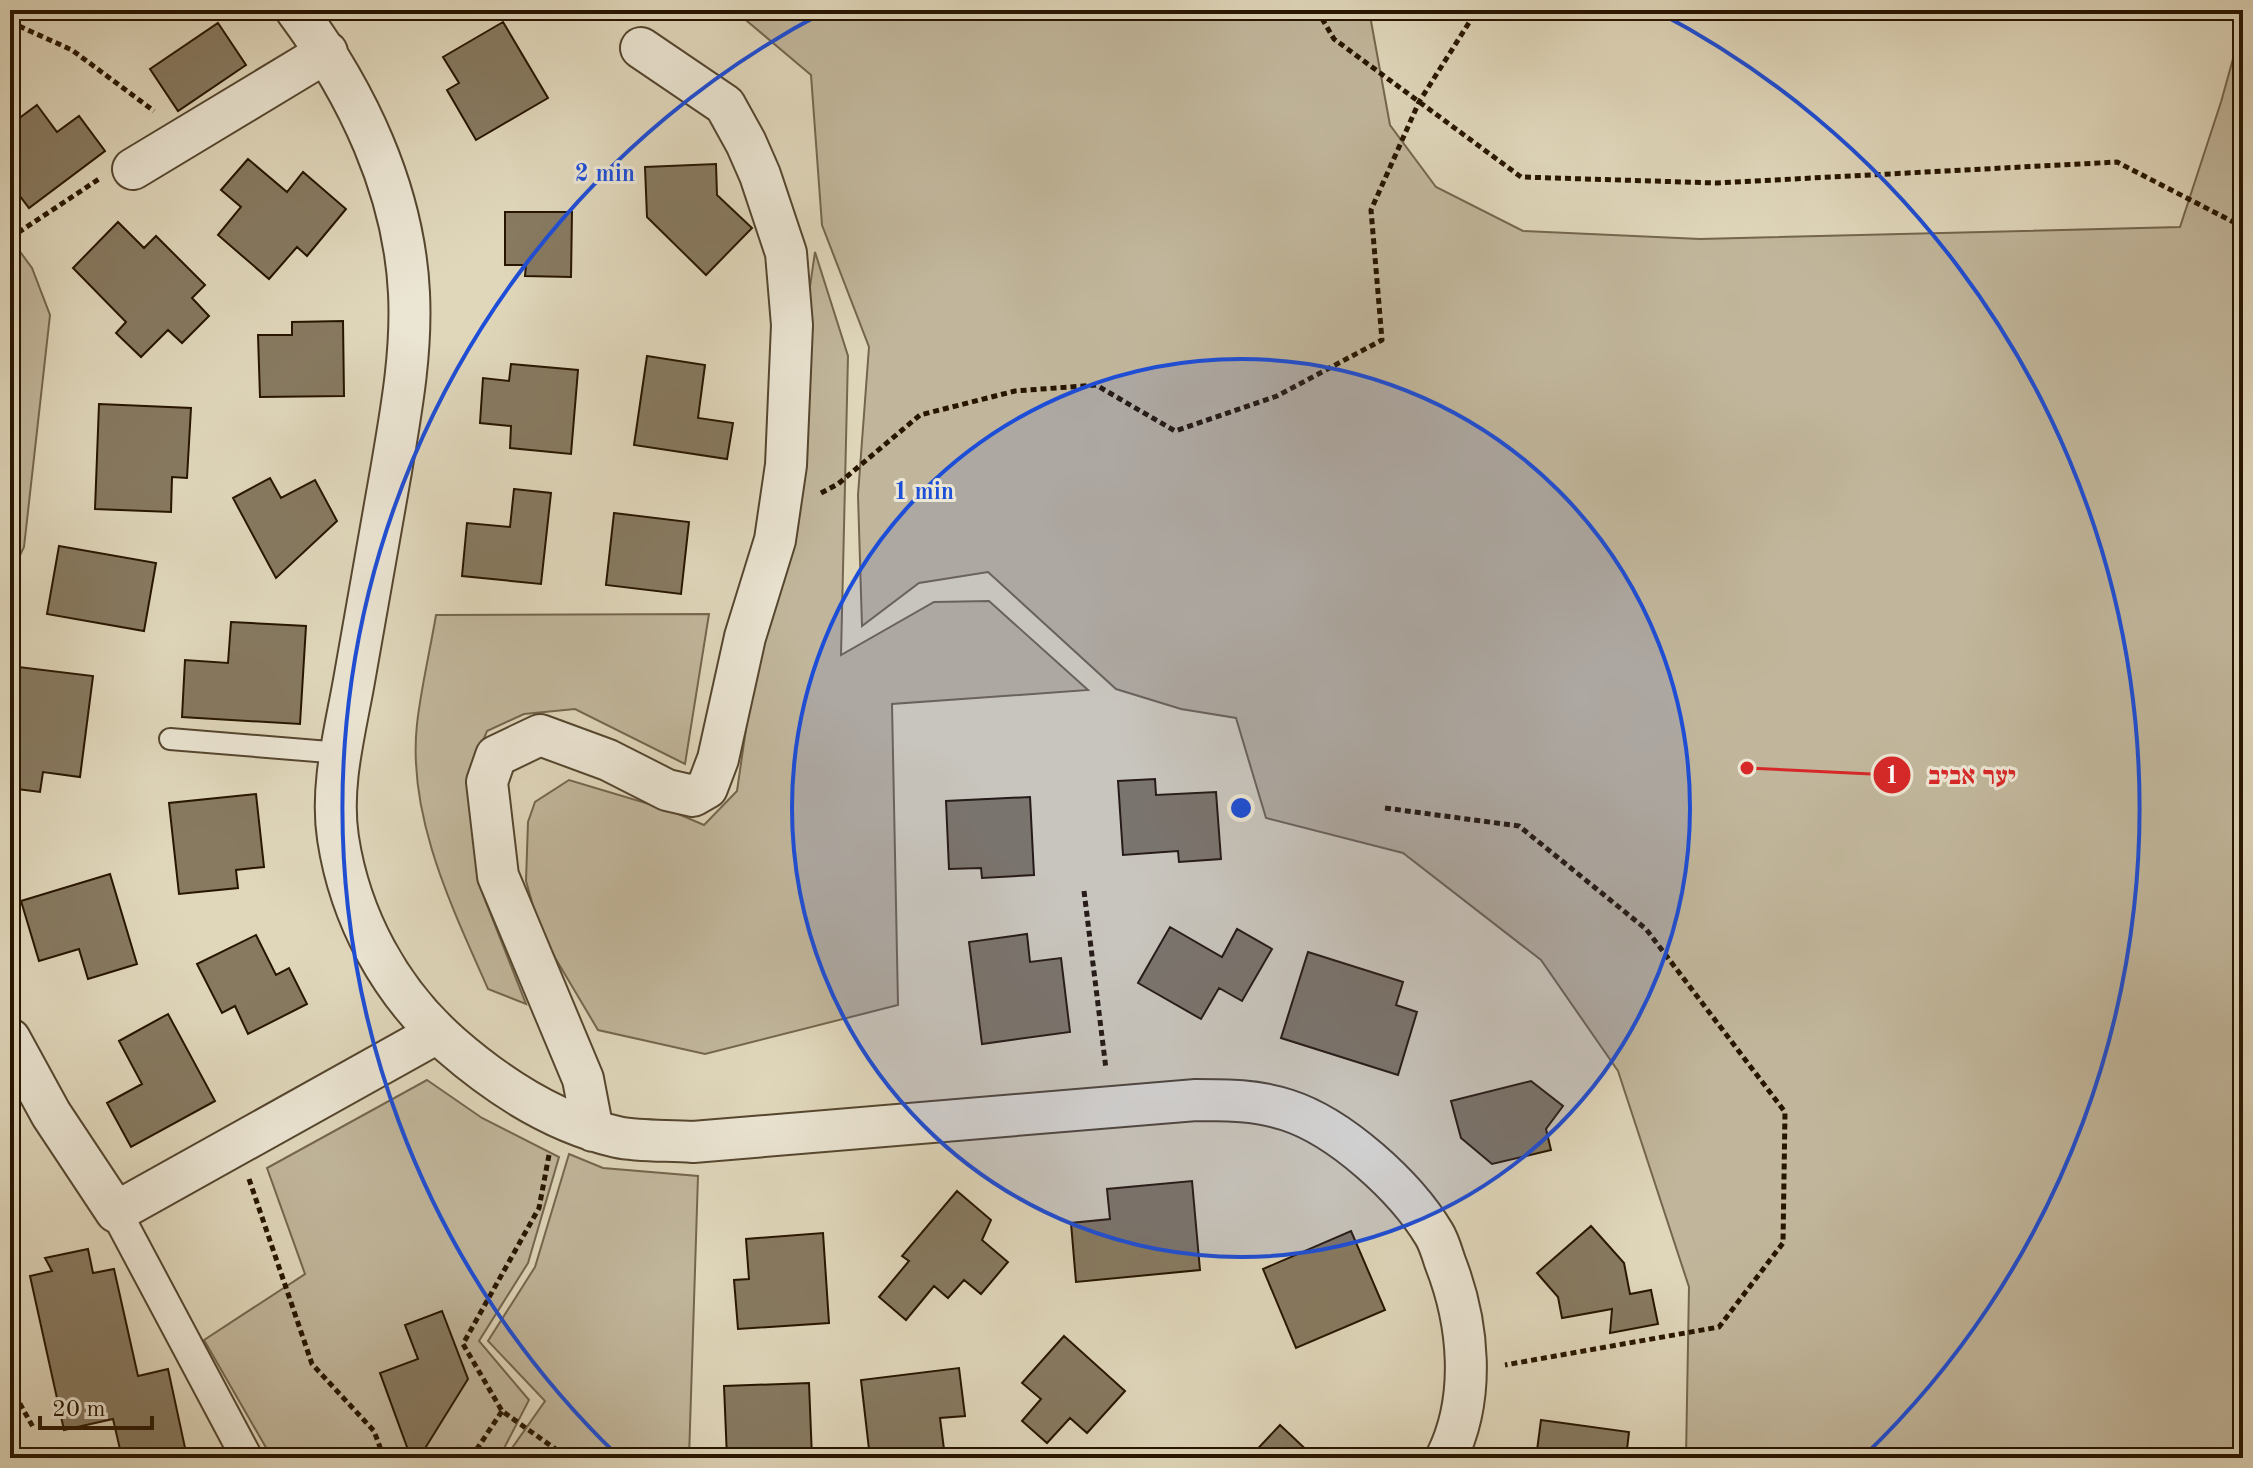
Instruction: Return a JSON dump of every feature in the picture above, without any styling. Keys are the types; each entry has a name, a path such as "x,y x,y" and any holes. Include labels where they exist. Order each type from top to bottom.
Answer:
{"street":[{"path":"296,10 327,52 363,117 388,182 402,237 409,290 410,342 338,771 337,835 347,882 368,938 401,992 437,1033 520,1096 579,1127 621,1138 693,1142 1196,1100 1244,1100 1289,1110 1341,1138 1396,1183 1435,1235 1455,1288 1465,1344 1464,1398 1455,1439 1446,1458"},
{"path":"593,1131 583,1079 498,876 487,782 496,756 540,735 608,760 667,790 693,796 707,788 718,759 745,637 775,540 786,465 792,325 786,253 760,175 725,105 641,48"},
{"path":"133,169 327,52"},
{"path":"116,1212 437,1033"},
{"path":"10,1039 51,1114 116,1212 247,1458"}],"lane":[{"path":"170,739 341,753"}],"path":[{"path":"1317,10 1334,39 1521,177 1717,183 2117,162 2243,227"},
{"path":"781,501 814,496 838,484 920,415 1015,391 1096,385 1175,431 1277,396 1382,340 1371,210 1419,102 1477,10"},
{"path":"10,22 72,50 127,88 186,137"},
{"path":"10,238 117,168 133,169"},
{"path":"1385,808 1519,826 1646,929 1785,1112 1783,1243 1719,1327 1465,1372"},
{"path":"1084,891 1111,1107"},
{"path":"556,1115 539,1208 463,1344 502,1411 568,1458"},
{"path":"237,1144 312,1364 374,1431 384,1458"},
{"path":"10,1386 33,1427"},
{"path":"471,1458 502,1411"}],"shaded area":[{"path":"734,10 1369,10 1390,125 1436,187 1523,231 1700,239 2180,227 2243,23 2243,1458 1686,1458 1689,1287 1618,1071 1541,960 1403,853 1266,818 1236,718 1181,709 1116,689 988,572 919,583 862,626 858,495 869,347 822,225 811,75"},
{"path":"10,238 32,268 50,315 24,547 10,576"},
{"path":"815,252 848,356 841,655 934,602 989,601 1088,690 892,704 898,1005 705,1054 598,1030 541,934 526,881 528,822 535,802 569,780 669,810 704,825 737,791"},
{"path":"709,614 685,764 575,709 524,714 487,731 467,780 478,882 526,1004 488,989 435,860 419,793 417,724 436,615"},
{"path":"427,1080 482,1118 559,1157 528,1263 479,1341 529,1400 499,1458 272,1458 204,1340 305,1274 267,1168"},
{"path":"569,1154 603,1168 698,1176 689,1458 505,1458 545,1401 488,1341 535,1267"}],"building":[{"path":"40,10 108,10 92,20 40,13"},
{"path":"503,22 548,98 476,140 447,90 459,83 443,57"},
{"path":"218,23 246,65 178,111 150,69"},
{"path":"37,105 57,132 79,116 105,151 29,208 10,183 10,125"},
{"path":"248,159 287,192 303,172 346,209 307,256 297,247 269,279 218,235 241,207 221,190"},
{"path":"716,164 717,195 752,228 706,275 647,217 645,167"},
{"path":"505,212 572,212 571,277 525,276 526,265 505,265"},
{"path":"118,222 144,248 156,236 205,285 192,298 209,316 182,343 168,330 141,357 116,333 126,322 73,268"},
{"path":"343,321 344,396 260,397 258,335 292,335 292,322"},
{"path":"647,356 705,365 698,418 733,423 727,459 634,445"},
{"path":"511,364 578,370 571,454 510,448 511,426 480,423 483,378 509,381"},
{"path":"99,404 191,408 187,478 172,477 171,512 95,509"},
{"path":"270,478 281,498 315,480 337,521 276,578 233,498"},
{"path":"514,489 551,493 541,584 462,576 467,523 510,527"},
{"path":"614,513 689,522 681,594 606,585"},
{"path":"59,546 156,563 144,631 47,614"},
{"path":"231,622 306,626 300,724 182,717 185,660 228,663"},
{"path":"10,666 93,676 80,777 43,772 40,792 10,788"},
{"path":"1155,779 1156,795 1216,792 1221,859 1179,862 1178,851 1123,855 1118,781"},
{"path":"256,794 264,867 236,870 238,888 179,894 169,803"},
{"path":"1030,797 1034,875 982,878 981,868 949,869 946,801"},
{"path":"110,874 137,964 88,979 79,949 39,961 21,901"},
{"path":"1170,927 1222,957 1237,929 1272,949 1242,1001 1219,988 1201,1019 1138,983"},
{"path":"1027,934 1030,962 1061,958 1070,1032 982,1044 969,942"},
{"path":"256,935 276,975 289,968 307,1004 248,1034 235,1006 222,1013 197,964"},
{"path":"1308,952 1403,982 1396,1005 1417,1012 1398,1075 1281,1038"},
{"path":"168,1014 215,1101 131,1147 107,1103 142,1084 119,1041"},
{"path":"1531,1081 1563,1106 1546,1129 1551,1150 1492,1164 1461,1138 1451,1101"},
{"path":"1192,1181 1200,1270 1076,1282 1071,1223 1110,1219 1107,1189"},
{"path":"957,1191 991,1220 982,1240 1008,1262 981,1294 964,1280 948,1298 934,1286 906,1320 879,1297 909,1261 902,1256"},
{"path":"1591,1226 1624,1263 1630,1294 1651,1290 1658,1324 1610,1333 1612,1309 1562,1318 1558,1297 1537,1273"},
{"path":"1351,1231 1385,1310 1296,1348 1263,1269"},
{"path":"823,1233 829,1323 738,1329 734,1280 749,1279 746,1239"},
{"path":"88,1249 93,1273 114,1269 138,1376 168,1369 187,1457 122,1458 113,1419 64,1430 30,1276 52,1271 45,1258"},
{"path":"442,1311 468,1379 419,1458 411,1458 380,1373 418,1359 405,1325"},
{"path":"1064,1336 1125,1391 1087,1433 1070,1418 1047,1443 1022,1421 1041,1399 1022,1383"},
{"path":"959,1368 965,1416 940,1418 945,1457 870,1458 861,1380"},
{"path":"809,1383 812,1458 727,1458 724,1386"},
{"path":"1541,1420 1629,1432 1626,1458 1536,1458"},
{"path":"1280,1425 1315,1458 1249,1458"}],"place":[{"name":"יער אביב","path":"1747,768"}]}
